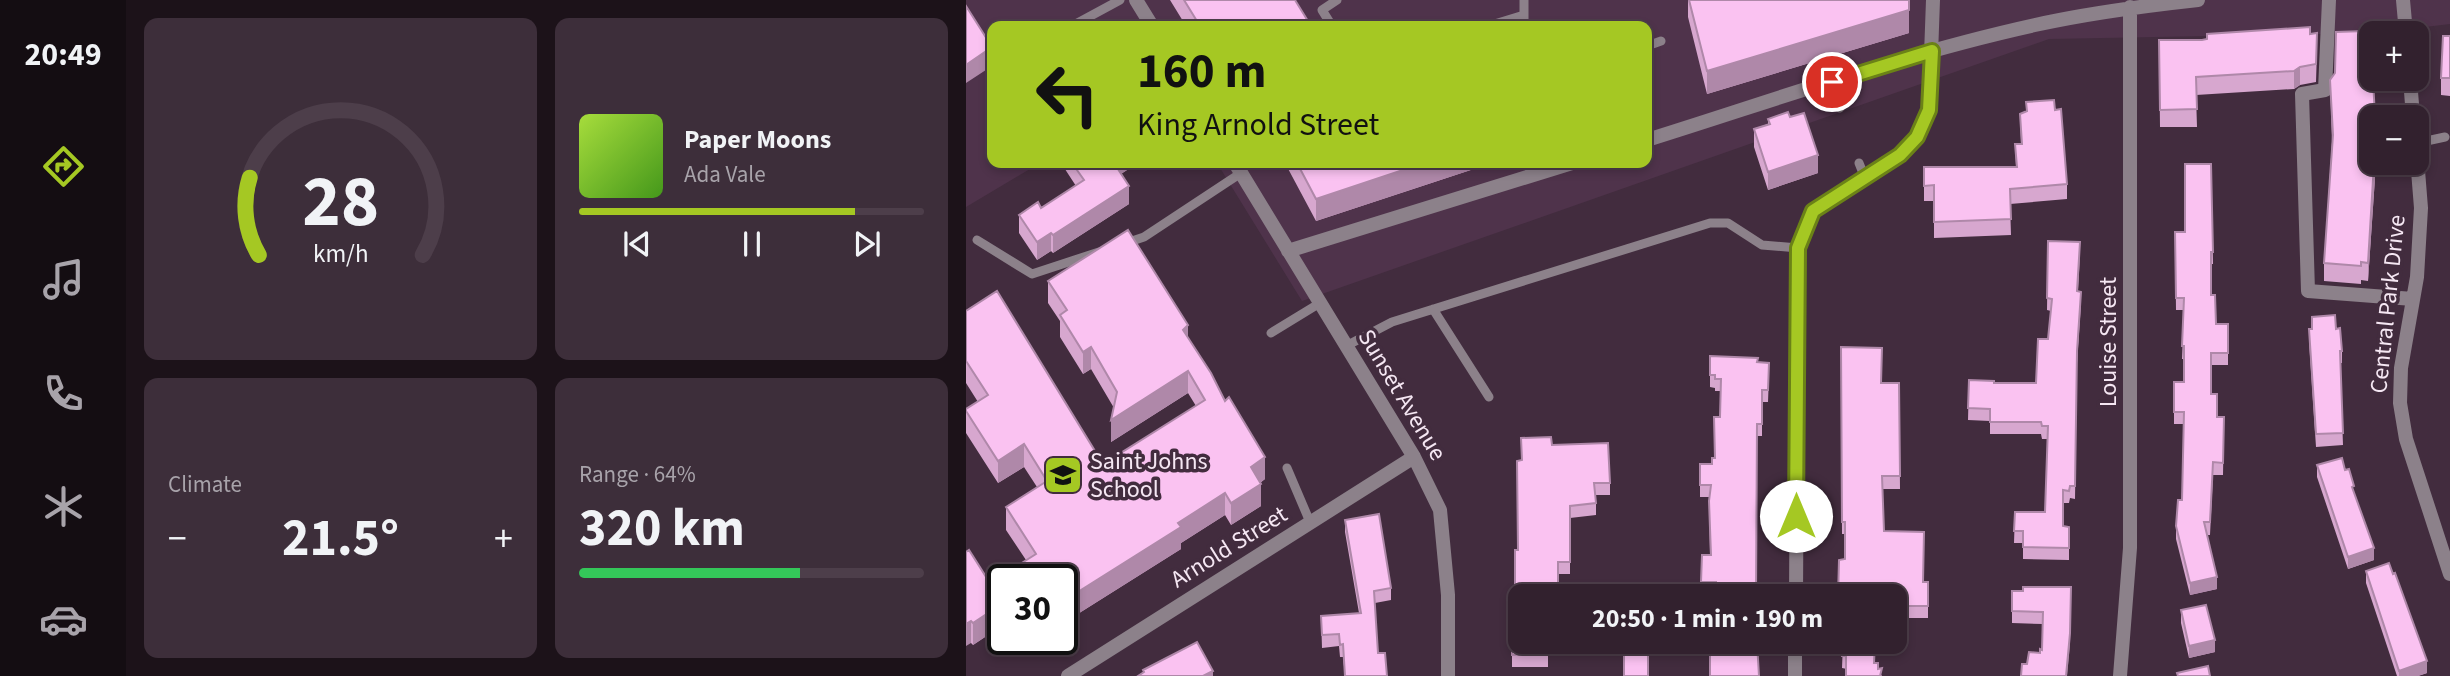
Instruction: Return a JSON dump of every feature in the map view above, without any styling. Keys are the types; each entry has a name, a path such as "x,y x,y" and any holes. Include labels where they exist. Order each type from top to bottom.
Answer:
{"street":[{"path":"1136,0 1149,21"},
{"path":"1796,584 1798,248 1813,211 1900,155 1917,137 1929,110 1933,0"},
{"path":"1652,138 1932,51 2035,24 2130,7 2198,0"},
{"path":"2329,0 2325,90 2302,94 2308,291 2413,299"},
{"path":"2403,0 2405,21"},
{"name":"Louise Street","path":"2120,676 2130,548 2130,7"},
{"name":"Sunset Avenue","path":"1238,168 1414,457 1440,510 1448,594 1448,676"},
{"path":"1288,251 1552,168"},
{"name":"Central Park Drive","path":"2418,175 2421,208 2417,277 2401,368 2400,403 2410,452 2450,574"},
{"name":"Arnold Street","path":"1068,676 1414,457"},
{"path":"1795,654 1795,676"}],"lane":[{"path":"1081,21 1120,0"},
{"path":"1329,21 1322,10 1337,0"},
{"path":"1524,0 1524,21"},
{"path":"1504,21 1524,15"},
{"path":"1652,44 1661,41"},
{"path":"1832,82 1840,108"},
{"path":"2429,140 2445,137"},
{"path":"1859,163 1865,178"},
{"path":"1119,246 1144,237 1238,168"},
{"path":"1346,346 1392,322 1710,223 1728,223 1762,245 1798,248"},
{"path":"977,240 1032,274 1107,250"},
{"path":"1270,333 1320,303"},
{"path":"1433,309 1489,397"},
{"path":"1287,468 1310,522"}],"shaded area":[{"path":"966,0 2450,0 2450,24 2429,27 2429,21 2359,21 2359,33 2049,39 1302,301 1220,168 1652,168 1652,21 987,21 987,168 1032,168 966,207"}],"building":[{"path":"1184,0 1295,0 1308,21 1197,21"},
{"path":"1689,0 1909,0 1909,10 1707,71"},
{"path":"966,6 987,39 987,50 966,65"},
{"path":"2310,27 2310,34 2317,33 2316,64 2294,71 2196,77 2197,109 2160,110 2159,40 2202,40 2207,39 2207,34"},
{"path":"2359,31 2359,91 2374,91 2374,105 2359,105 2359,175 2373,175 2368,263 2361,262 2361,266 2324,263 2333,135 2330,80 2335,73 2336,32"},
{"path":"2443,36 2450,36 2450,78 2441,78"},
{"path":"2054,100 2055,110 2061,109 2067,184 2010,189 2011,219 1934,222 1934,185 1924,186 1924,167 2017,167 2015,144 2022,144 2020,114 2027,111 2026,102"},
{"path":"1788,112 1790,117 1804,113 1818,155 1768,172 1754,129 1770,124 1768,119"},
{"path":"2185,164 2211,164 2211,295 2215,295 2216,324 2228,324 2228,353 2211,353 2211,394 2217,394 2217,417 2224,417 2223,463 2213,462 2210,522 2204,522 2217,577 2190,583 2176,526 2178,500 2182,500 2184,412 2174,412 2174,382 2184,382 2184,298 2176,298 2175,232 2185,232"},
{"path":"1076,168 1117,168 1129,186 1053,235 1051,233 1037,242 1019,215 1038,202 1041,208 1084,180"},
{"path":"1300,168 1409,168 1316,199"},
{"path":"1128,230 1188,325 1183,330 1211,373 1225,401 1229,397 1265,457 1251,467 1261,484 1231,503 1225,493 1178,523 1181,527 1078,592 1078,564 1020,564 1036,554 1006,507 1047,481 1024,444 998,461 966,411 988,395 966,361 966,311 997,291 1103,464 1205,400 1188,371 1111,420 1117,392 1091,347 1083,352 1060,315 1067,310 1048,281"},
{"path":"2048,241 2080,242 2075,486 2070,486 2069,491 2063,490 2063,526 2069,527 2069,548 2023,547 2023,531 2014,531 2015,512 2045,512 2048,426 2042,426 2041,422 1990,422 1990,409 1968,408 1969,380 2036,383 2038,339 2048,339 2052,299 2047,298"},
{"path":"2335,315 2336,329 2340,328 2342,351 2343,433 2316,434 2309,329 2312,329 2312,317"},
{"path":"1841,347 1882,348 1881,383 1899,383 1900,476 1882,476 1884,531 1924,532 1923,582 1928,582 1928,606 1907,606 1907,584 1838,584 1839,560 1845,559 1845,522 1842,522"},
{"path":"1710,356 1758,358 1757,362 1769,363 1768,390 1762,390 1762,424 1757,424 1756,584 1701,582 1702,555 1711,555 1711,485 1700,485 1700,464 1712,464 1712,458 1715,458 1714,417 1720,417 1721,379 1710,375"},
{"path":"1551,437 1552,445 1608,443 1610,483 1594,483 1596,503 1570,506 1570,562 1558,562 1558,584 1515,584 1515,550 1518,550 1517,461 1522,460 1521,438"},
{"path":"2342,458 2345,470 2349,469 2354,486 2352,487 2374,548 2348,557 2317,465"},
{"path":"1379,514 1391,588 1374,591 1378,653 1385,653 1387,676 1345,676 1343,644 1340,645 1339,634 1322,635 1321,616 1361,613 1345,520"},
{"path":"969,550 987,578 987,618 985,615 966,624 966,552"},
{"path":"2389,563 2427,661 2399,671 2366,571"},
{"path":"2023,587 2071,587 2066,676 2021,676 2022,664 2027,664 2029,652 2040,653 2040,649 2042,650 2043,612 2012,611 2012,591 2023,591"},
{"path":"2206,605 2215,640 2189,646 2181,610"},
{"path":"1197,642 1213,671 1203,676 1138,676 1143,670"},
{"path":"1624,654 1648,654 1648,676 1624,676"},
{"path":"1710,654 1758,654 1759,676 1710,676"},
{"path":"1874,654 1874,663 1878,663 1878,669 1882,668 1880,676 1846,676 1846,656 1842,656"},
{"path":"2208,666 2210,676 2178,676 2177,673"}],"place":[{"name":"Saint Johns School","path":"1063,475"}],"route":[{"path":"1796,516 1798,248 1813,211 1900,155 1917,137 1929,110 1932,51 1832,82"}]}
